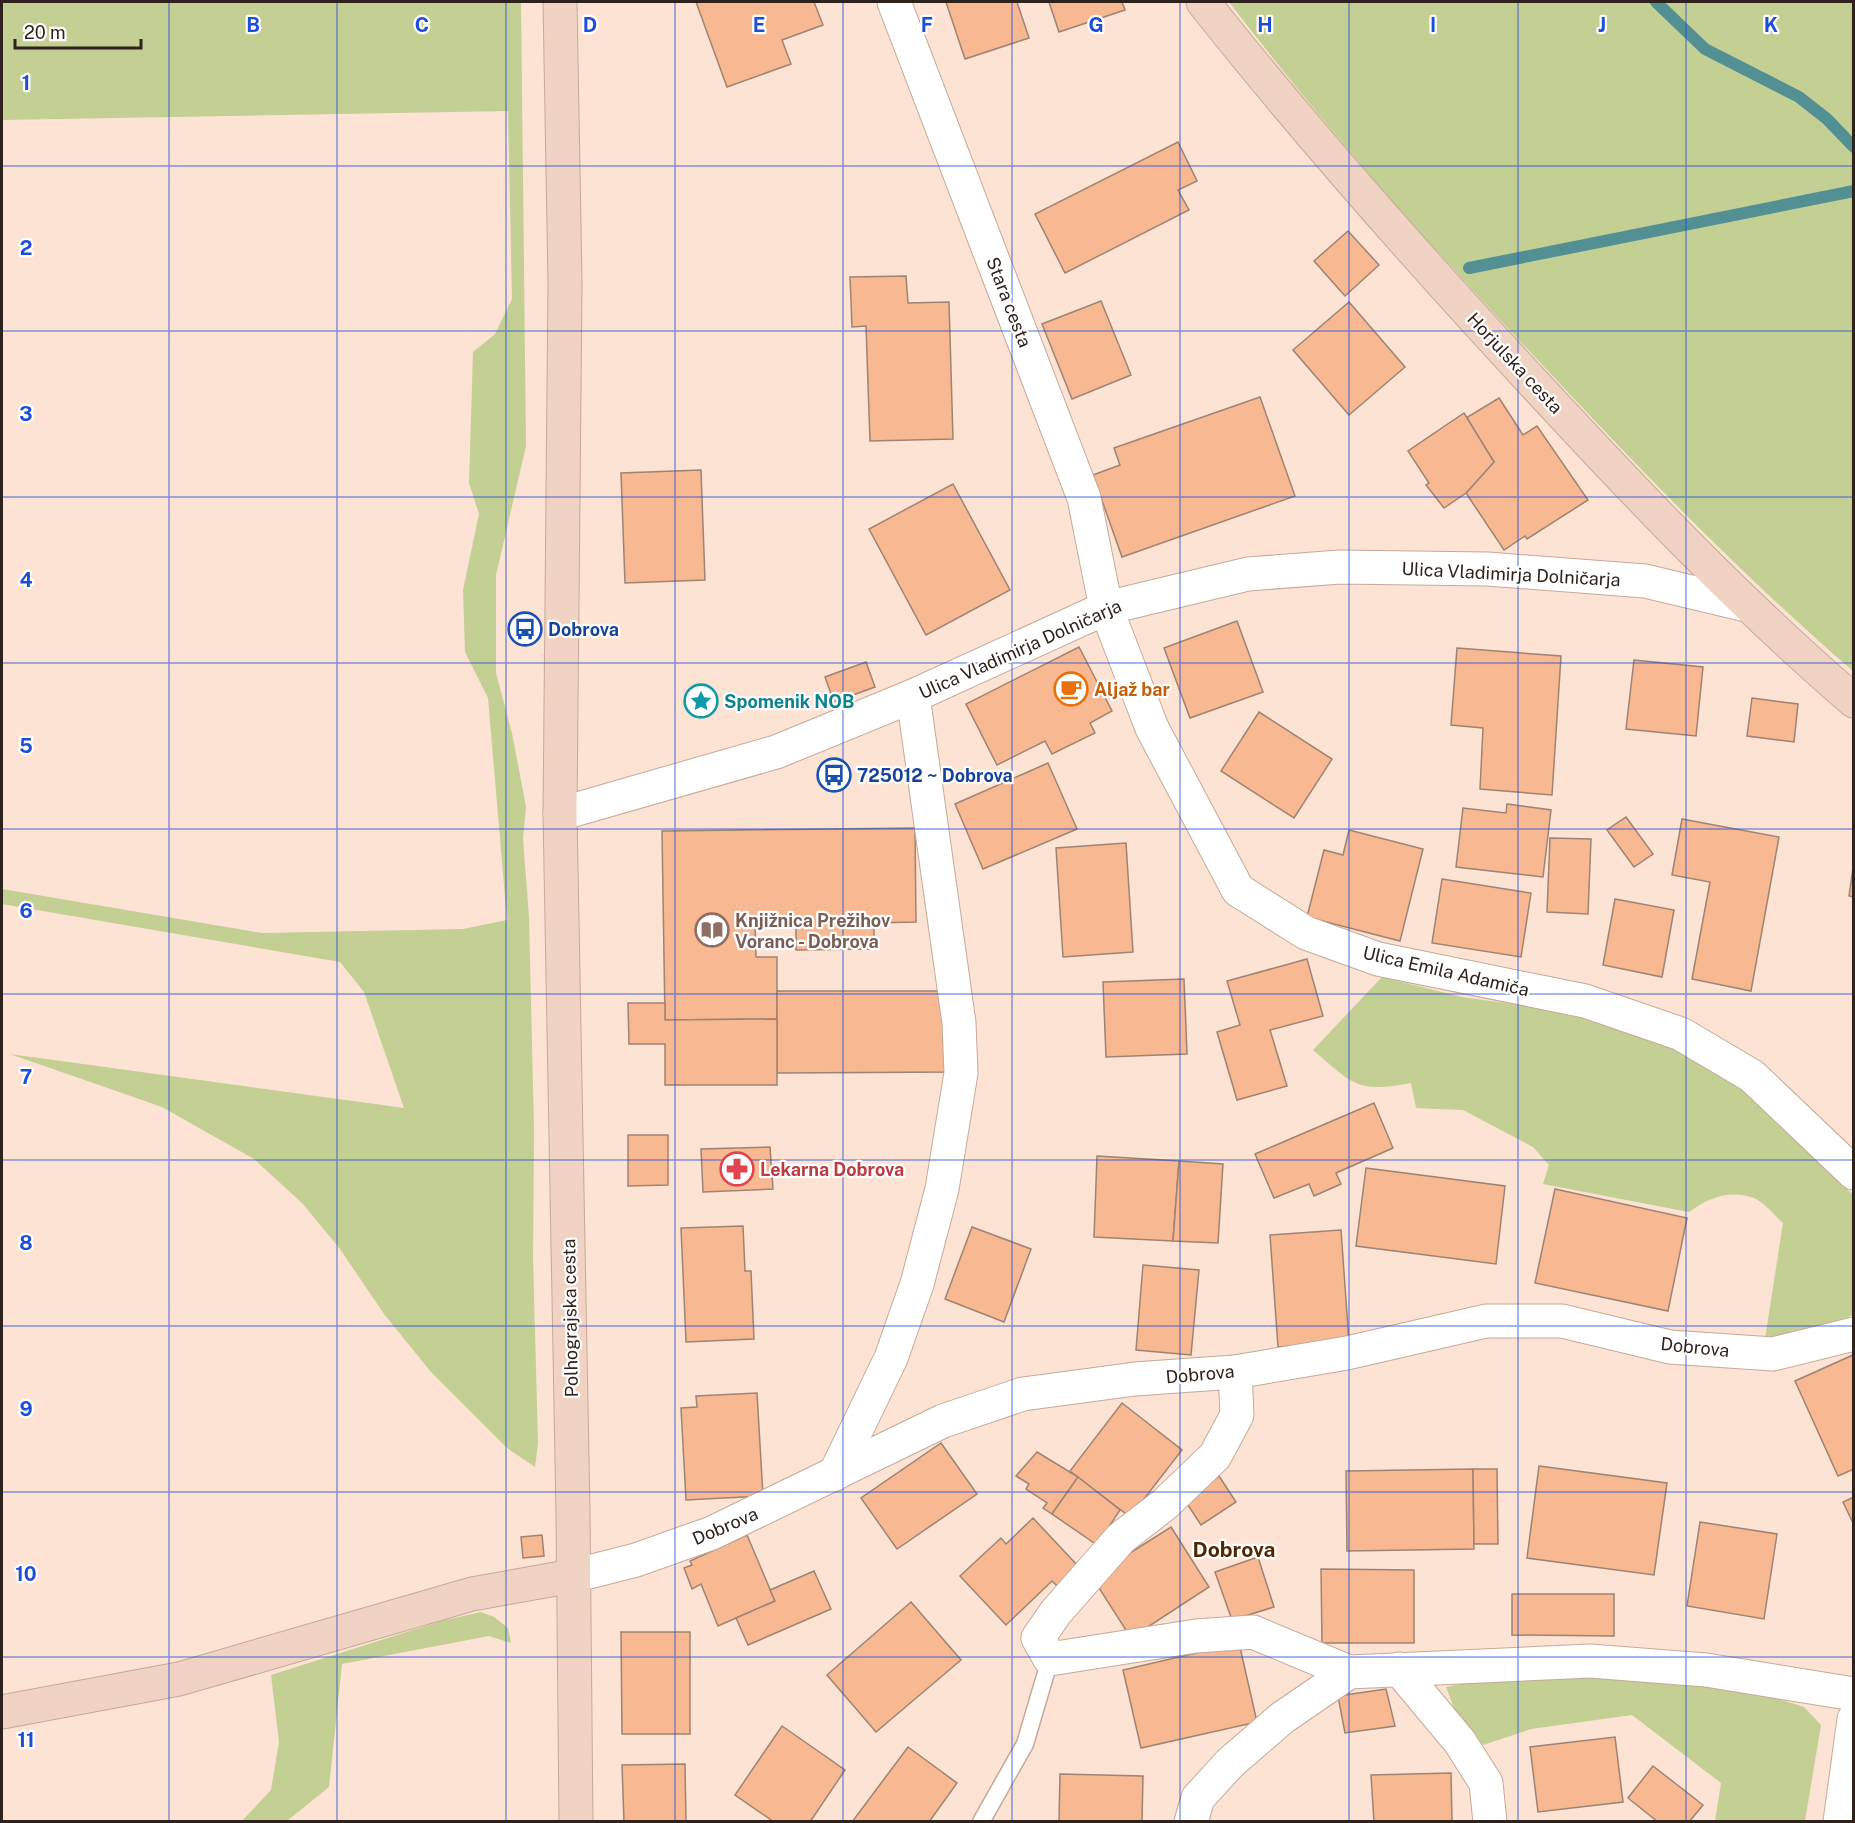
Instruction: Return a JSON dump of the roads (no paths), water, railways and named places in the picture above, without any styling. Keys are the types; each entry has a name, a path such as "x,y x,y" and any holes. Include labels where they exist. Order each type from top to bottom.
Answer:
{"street":[{"name":"Polhograjska cesta","path":"560,2 565,283 560,814 576,1821"},
{"name":"Stara cesta","path":"894,2 1084,498 1106,608"},
{"name":"Horjulska cesta","path":"1203,2 1293,116 1476,321 1646,504 1746,605 1854,701"},
{"name":"Ulica Vladimirja Dolničarja","path":"560,814 776,752 913,696 1106,608 1248,573 1340,567 1487,569 1645,581 1746,605"},
{"name":"Ulica Emila Adamiča","path":"1106,608 1152,728 1238,890 1306,933 1378,959 1585,1001 1681,1034 1752,1076 1854,1173"},
{"path":"835,1474 891,1358 917,1284 942,1189 961,1073 959,1023 913,696"},
{"name":"Dobrova","path":"573,1576 636,1560 712,1533 943,1421 1023,1394 1136,1379 1235,1372 1347,1353 1486,1321 1562,1321 1670,1347 1773,1354 1854,1334"},
{"path":"1235,1372 1238,1415 1215,1456 1165,1504 1121,1538 1056,1612 1038,1638 1050,1659 1196,1636 1253,1632 1349,1672 1590,1661 1706,1671 1854,1694"},
{"path":"2,1712 179,1679 472,1594 573,1576"},
{"path":"1399,1669 1460,1742 1486,1783 1490,1821"},
{"path":"1191,1821 1198,1798 1230,1763 1282,1718 1349,1672"},
{"path":"1840,1821 1854,1719"}],"lane":[{"path":"981,1821 1025,1744 1050,1659"}],"waterway":[{"path":"1656,2 1705,49 1799,97 1827,119 1854,147"},
{"path":"1469,268 1854,191"}],"place":[{"name":"Dobrova","path":"525,629"},
{"name":"Aljaž bar","path":"1071,689"},
{"name":"Spomenik NOB","path":"701,701"},
{"name":"725012 ~ Dobrova","path":"834,775"},
{"name":"Knjižnica Prežihov Voranc - Dobrova","path":"712,930"},
{"name":"Lekarna Dobrova","path":"737,1169"}],"district":[{"name":"Dobrova","path":"1234,1549"}]}
